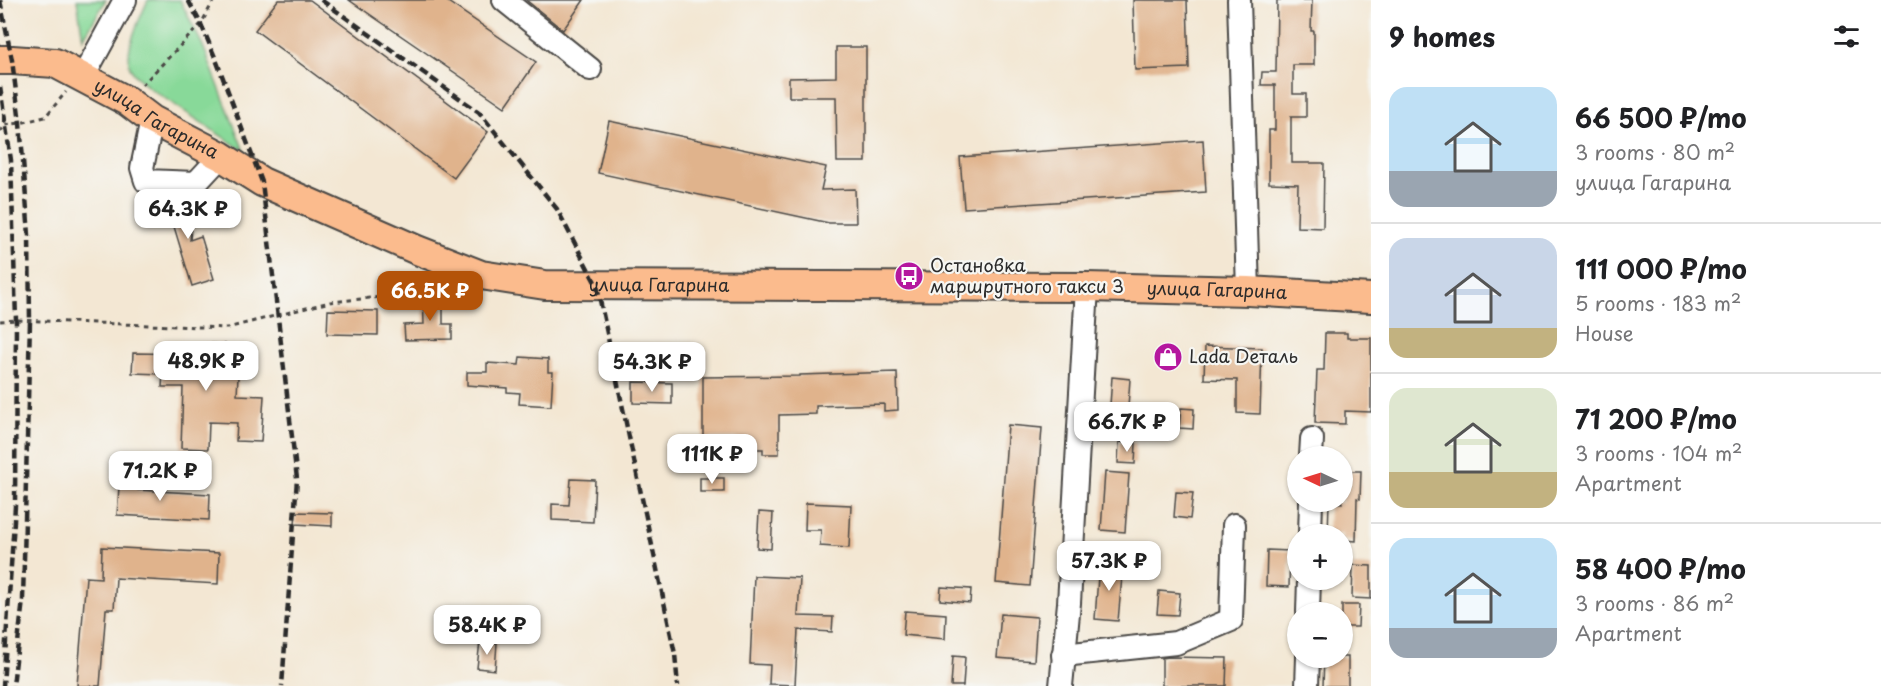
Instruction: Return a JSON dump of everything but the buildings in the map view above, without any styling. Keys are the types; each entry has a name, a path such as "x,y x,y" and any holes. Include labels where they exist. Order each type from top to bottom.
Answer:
{"main road":[{"name":"улица Гагарина","path":"0,60 55,63 127,101 152,120 221,156 262,182 417,250 481,275 545,285 1087,287 1248,291 1371,298"}],"street":[{"path":"83,77 125,0"},
{"path":"504,0 590,69"},
{"path":"1239,0 1248,291"},
{"path":"152,120 142,168 146,182 196,183 221,156"},
{"path":"1061,686 1069,603 1087,287"},
{"path":"1063,655 1176,643 1231,620 1234,525"},
{"path":"1307,686 1308,668"}],"path":[{"path":"0,321 227,328 330,302 412,294 447,285"}],"green space":[{"path":"77,0 106,0 83,39"},
{"path":"148,0 180,0 203,46 244,151 151,89 132,71 129,64 130,49"}],"railway":[{"path":"0,0 12,60 20,123 29,235 30,321 23,600 13,686"},
{"path":"188,0 217,62 262,182 297,479 282,686"},
{"path":"321,0 479,112 557,209 597,286 675,654 678,686"},
{"path":"0,87 11,160 16,320 15,506 3,686"}],"place":[{"name":"Остановка маршрутного такси 3","path":"909,276"},
{"name":"Lada Dеталь","path":"1168,357"}]}
